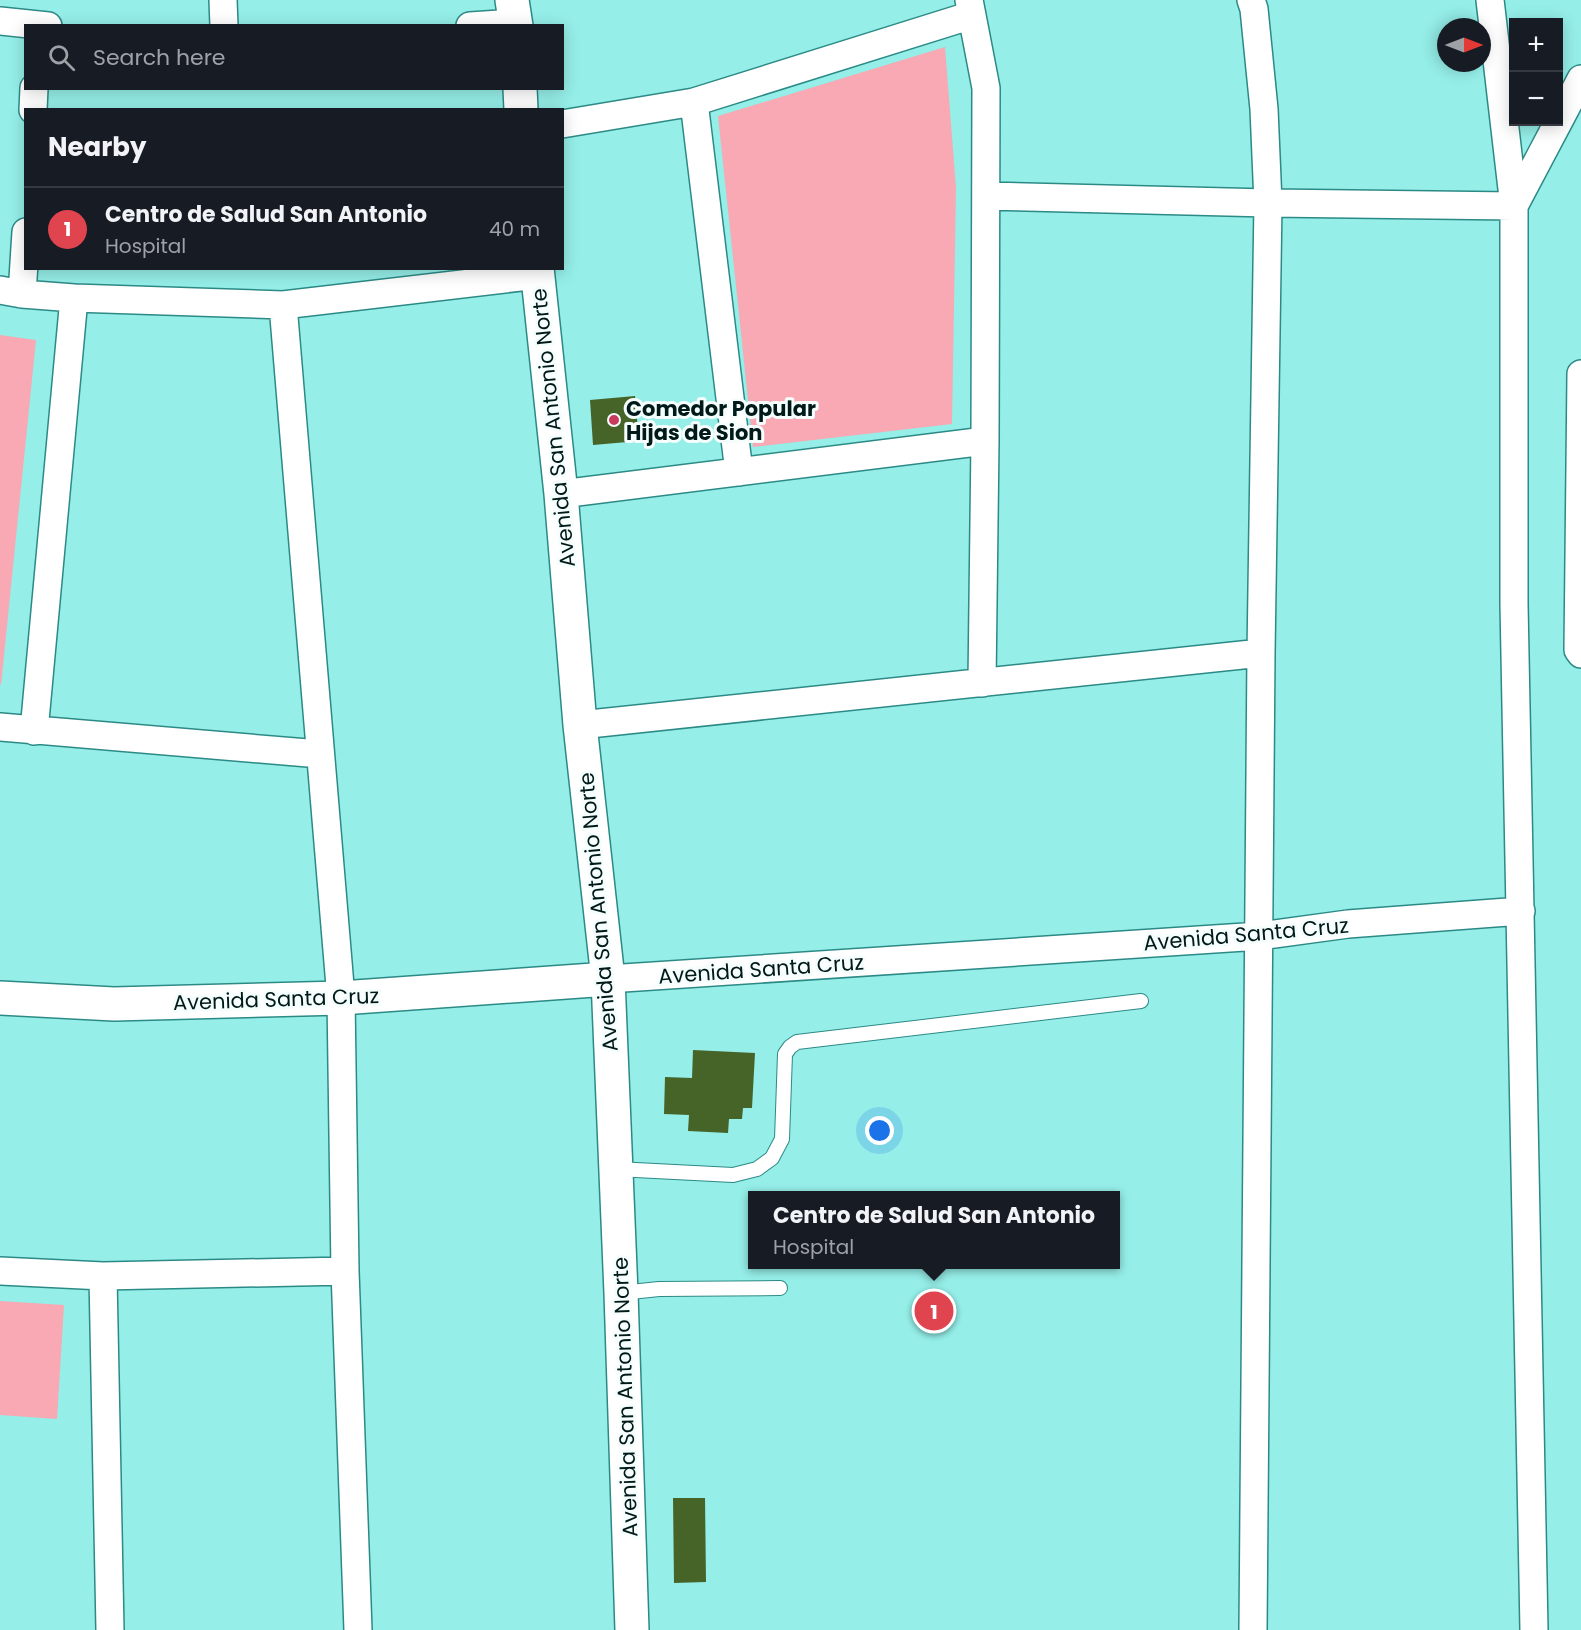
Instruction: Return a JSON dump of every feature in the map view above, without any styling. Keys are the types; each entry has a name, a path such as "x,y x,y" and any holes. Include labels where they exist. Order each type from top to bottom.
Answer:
{"street":[{"path":"223,0 224,24"},
{"path":"1251,0 1254,9 1264,109 1268,203 1261,653 1253,1630"},
{"path":"1490,0 1514,206 1514,604 1534,1630"},
{"path":"564,124 694,102 970,8 986,88 982,683"},
{"path":"479,24 515,16"},
{"path":"0,21 28,24"},
{"path":"1514,206 1581,79"},
{"path":"33,108 34,90"},
{"path":"520,90 521,108"},
{"path":"694,102 739,472"},
{"path":"986,196 1514,206"},
{"path":"24,240 11,292 74,298 283,305 538,272"},
{"name":"Avenida San Antonio Norte","path":"538,272 561,494 580,725 608,979 632,1630"},
{"path":"34,730 74,298"},
{"path":"283,305 341,998 345,1271 358,1630"},
{"path":"1581,374 1578,650 1581,654"},
{"path":"561,494 985,441"},
{"path":"580,725 1261,653"},
{"path":"0,727 320,754"},
{"name":"Avenida Santa Cruz","path":"0,998 114,1004 341,998 1260,936 1348,924 1521,911"},
{"path":"0,1270 103,1276 345,1271"},
{"path":"103,1276 110,1630"}],"lane":[{"path":"616,1169 733,1174 757,1169 772,1158 782,1139 785,1054 798,1042 1141,1001"},
{"path":"621,1293 659,1289 780,1287"}],"shaded area":[{"path":"945,47 956,188 952,424 753,447 718,116"},
{"path":"0,335 36,340 1,685 0,684"},
{"path":"0,1301 64,1305 57,1419 0,1415"}],"building":[{"name":"Comedor Popular Hijas de Sion","path":"635,396 639,441 593,445 590,400"},
{"path":"693,1050 755,1053 752,1108 743,1108 742,1119 729,1119 728,1133 688,1131 689,1115 664,1114 665,1077 692,1078"},
{"path":"673,1498 705,1498 706,1582 674,1583"}],"place":[{"name":"Comedor Popular Hijas de Sion","path":"614,420"},
{"name":"Centro de Salud San Antonio","path":"934,1311"}]}
